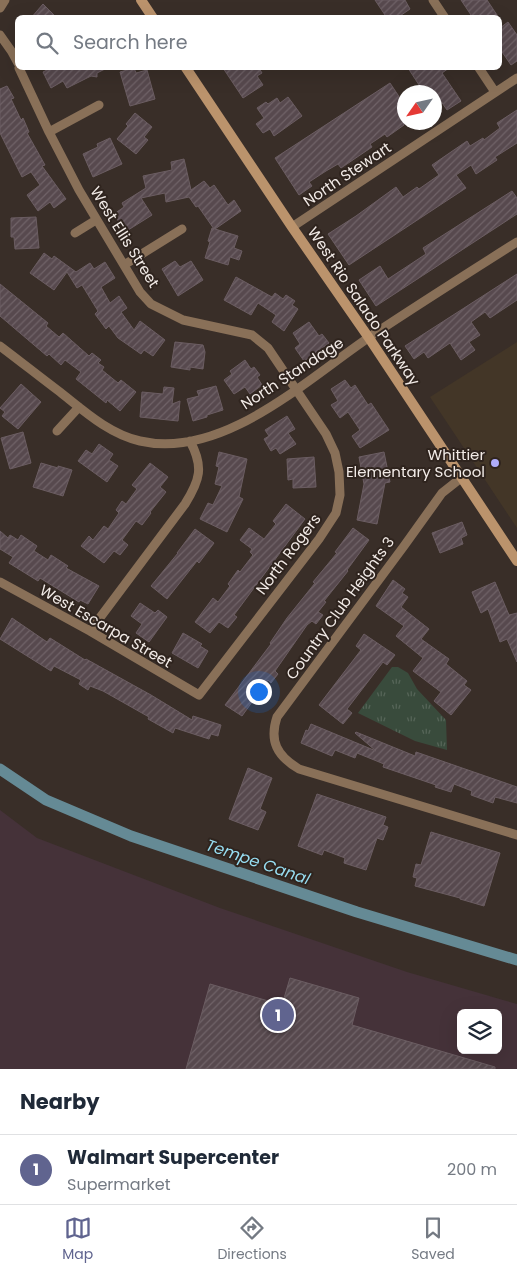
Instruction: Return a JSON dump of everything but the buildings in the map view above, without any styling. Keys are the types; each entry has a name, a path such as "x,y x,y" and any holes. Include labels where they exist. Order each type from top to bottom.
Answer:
{"main road":[{"path":"141,0 151,15"},
{"name":"West Rio Salado Parkway","path":"187,70 517,561"}],"street":[{"path":"0,8 5,0"},
{"path":"433,0 443,15"},
{"path":"0,35 15,58"},
{"name":"West Ellis Street","path":"21,70 50,132 96,220 140,292 151,304 183,320 252,335 268,348 297,389"},
{"path":"480,70 495,92"},
{"name":"North Stewart","path":"292,227 517,78"},
{"path":"50,132 100,105"},
{"path":"75,233 96,220"},
{"path":"124,265 182,228"},
{"name":"North Standage","path":"0,346 101,424 140,441 176,443 190,441 214,435 234,426 297,389 369,338 517,242"},
{"name":"North Rogers","path":"198,695 319,539 336,513 340,495 339,472 335,453 326,434 297,389"},
{"path":"57,431 79,407"},
{"path":"90,631 186,504 195,488 199,471 198,455 190,441"},
{"name":"Country Club Heights 3","path":"461,478 442,492 277,717 273,730 274,741 287,762 299,770 517,835"},
{"name":"West Escarpa Street","path":"0,582 90,631 198,695"}],"shaded area":[{"name":"Whittier Elementary School","path":"517,342 517,528 430,397"},
{"path":"0,810 37,838 220,908 407,972 517,1004 517,1069 0,1069"}],"green space":[{"path":"392,667 398,667 408,673 417,689 446,720 447,750 415,741 358,713"}],"waterway":[{"name":"Tempe Canal","path":"0,769 46,800 131,836 357,912 517,960"}],"place":[{"name":"Whittier Elementary School","path":"495,463"},
{"name":"Walmart Supercenter","path":"278,1015"}]}
